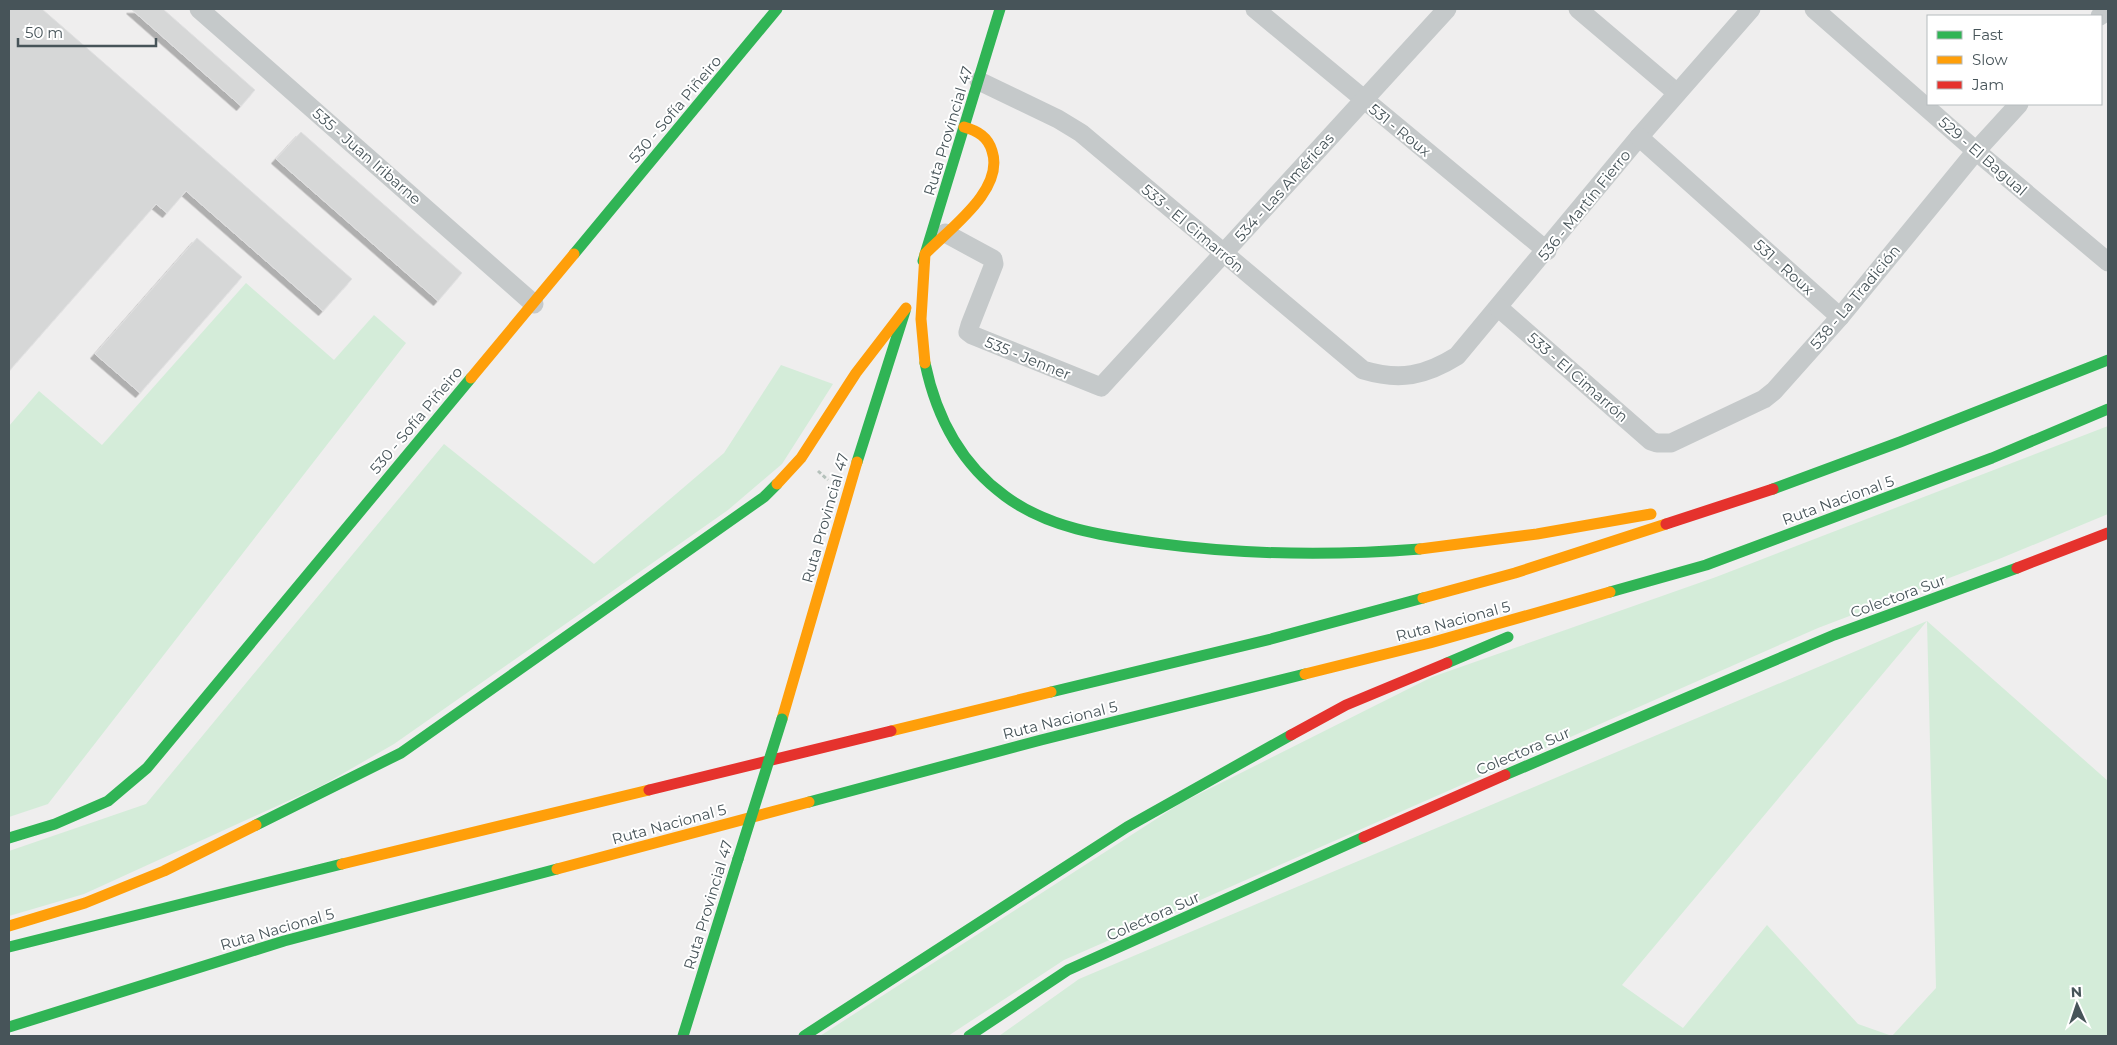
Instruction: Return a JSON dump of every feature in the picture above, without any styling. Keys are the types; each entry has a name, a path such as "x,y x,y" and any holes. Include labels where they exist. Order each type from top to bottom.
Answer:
{"main road":[{"name":"530 - Sofía Piñeiro","path":"9,838 55,824 108,801 147,768 348,523 534,304 777,9"},
{"name":"Ruta Provincial 47","path":"683,1036 782,719 853,473 980,81 1000,9"},
{"path":"964,127 978,131 985,137 993,155 994,168 991,181 977,200 925,254 921,309 924,363 935,404 954,442 978,471 1006,497 1042,516 1084,532 1209,550 1344,554 1434,548 1551,532 1763,493"},
{"path":"9,926 85,903 164,871 401,753 764,497 801,458 856,373 906,308"},
{"name":"Ruta Nacional 5","path":"9,947 304,873 1271,639 1514,573 1763,493 1900,442 2108,360"},
{"name":"Ruta Nacional 5","path":"9,1027 294,939 1041,740 1430,643 1706,565 1992,458 2108,409"},
{"name":"Colectora Sur","path":"968,1036 1068,970 1452,798 1834,635 2057,554 2108,533"},
{"path":"1547,622 1706,565"},
{"path":"804,1036 1127,827 1242,761 1346,705 1520,632"}],"street":[{"name":"535 - Juan Iribarne","path":"200,9 534,304"},
{"name":"531 - Roux","path":"1255,9 1546,250"},
{"name":"534 - Las Américas","path":"1101,387 1447,9"},
{"path":"1578,9 1677,93"},
{"name":"536 - Martín Fierro","path":"1401,376 1432,370 1457,356 1499,308 1639,137 1752,9"},
{"name":"529 - El Bagual","path":"1814,9 1976,151 2108,262"},
{"name":"533 - El Cimarrón","path":"980,81 1058,119 1081,133 1363,370 1382,376 1401,376"},
{"name":"538 - La Tradición","path":"1657,443 1671,443 1764,399 1774,391 1840,317 1976,151 2018,105"},
{"name":"531 - Roux","path":"1639,137 1840,317"},
{"name":"535 - Jenner","path":"945,233 993,259 994,264 968,332 1101,387"},
{"name":"533 - El Cimarrón","path":"1499,308 1652,441 1657,443"}],"green space":[{"path":"246,283 334,360 374,315 406,343 48,804 9,817 9,426 39,391 102,445"},
{"path":"781,365 833,384 782,464 728,510 394,744 323,785 84,894 9,916 9,851 146,804 444,444 594,564 724,453"},
{"path":"2108,426 2108,514 1999,559 1818,628 1064,960 948,1036 820,1036 1181,803 1432,677 1716,577"},
{"path":"1927,621 1622,985 1683,1028 1767,925 1858,1024 1892,1036 999,1036 1079,979"},
{"path":"1927,621 2108,781 2108,1036 1892,1036 1936,988"}],"building":[{"path":"9,9 42,9 352,279 323,311 186,191 167,213 156,204 9,371"},
{"path":"131,9 163,9 255,90 241,106"},
{"path":"301,132 462,273 438,301 276,159"},
{"path":"197,238 242,277 140,393 95,354"}],"traffic: fast":[{"path":"574,254 777,9"},
{"path":"923,261 1000,9"},
{"path":"857,462 905,311"},
{"path":"1773,489 1900,442 2108,360"},
{"path":"925,363 936,402 963,454 989,483 1005,496 1039,516 1077,529 1116,537 1221,550 1354,553 1420,549"},
{"path":"9,838 55,824 108,801 147,768 471,378"},
{"path":"1610,592 1706,565 1992,458 2108,409"},
{"path":"256,825 401,753 764,497 777,484"},
{"path":"1505,775 1834,635 2017,568"},
{"path":"1051,692 1271,639 1423,598"},
{"path":"1447,663 1508,637"},
{"path":"809,802 1041,740 1305,674"},
{"path":"738,859 782,719"},
{"path":"804,1036 1127,827 1291,735"},
{"path":"969,1036 1068,970 1364,837"},
{"path":"683,1036 738,859"},
{"path":"9,947 342,864"},
{"path":"9,1027 284,941 557,869"}],"traffic: slow":[{"path":"925,363 921,319 925,254 960,221 983,194 994,166 992,151 985,138 974,130 964,127"},
{"path":"471,378 574,254"},
{"path":"777,484 801,458 856,373 906,308"},
{"path":"782,719 857,462"},
{"path":"1420,549 1537,534 1651,514"},
{"path":"1423,598 1515,573 1666,524"},
{"path":"1305,674 1430,643 1610,592"},
{"path":"891,731 1051,692"},
{"path":"342,864 649,790"},
{"path":"557,869 809,802"},
{"path":"9,926 85,903 164,871 256,825"}],"traffic: jam":[{"path":"1666,524 1773,489"},
{"path":"2017,568 2108,533"},
{"path":"1291,735 1346,705 1447,663"},
{"path":"649,790 891,731"},
{"path":"1364,837 1505,775"}]}
